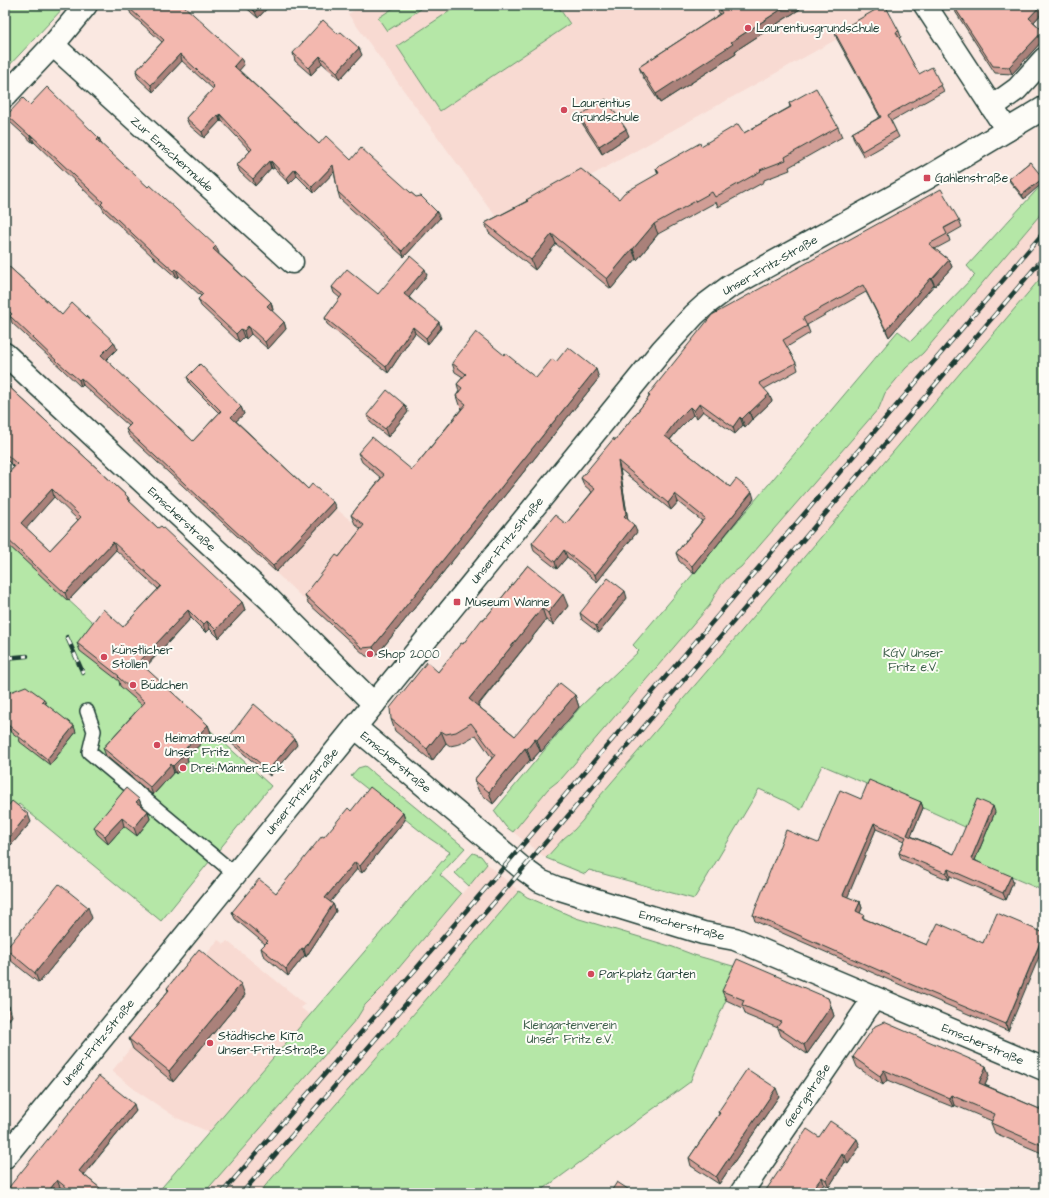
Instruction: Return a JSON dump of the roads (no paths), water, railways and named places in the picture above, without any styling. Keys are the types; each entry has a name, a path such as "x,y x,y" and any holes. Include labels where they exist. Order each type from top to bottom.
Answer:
{"street":[{"path":"5,96 86,5"},
{"path":"925,5 1007,130"},
{"name":"Zur Emschermulde","path":"52,45 292,262"},
{"path":"992,107 1017,89 1044,59"},
{"name":"Unser-Fritz-Straße","path":"5,1157 680,329 705,305 729,287 871,209 1044,108"},
{"name":"Emscherstraße","path":"5,354 269,599 374,704"},
{"name":"Emscherstraße","path":"354,727 522,868 540,881 572,893 703,933 735,939 1044,1070"},
{"name":"Georgstraße","path":"741,1193 874,998"}],"lane":[{"path":"87,711 94,731 89,752 235,874"}],"railway":[{"path":"222,1193 498,874 1044,232"},
{"path":"242,1193 510,884 1044,257"},
{"path":"67,637 83,673"},
{"path":"5,658 27,656"}],"place":[{"name":"Laurentiusgrundschule","path":"748,28"},
{"name":"Laurentius Grundschule","path":"564,110"},
{"name":"Gahlenstraße","path":"927,178"},
{"name":"Museum Wanne","path":"457,602"},
{"name":"Shop 2000","path":"370,654"},
{"name":"künstlicher Stollen","path":"104,657"},
{"name":"Büdchen","path":"133,685"},
{"name":"Heimatmuseum Unser Fritz","path":"157,745"},
{"name":"Drei-Männer-Eck","path":"183,768"},
{"name":"Parkplatz Garten","path":"591,974"},
{"name":"Städtische KiTa Unser–Fritz-Straße","path":"210,1043"}],"park label":[{"name":"KGV Unser Fritz e.V.","path":"913,660"},
{"name":"Kleingartenverein Unser Fritz e.V.","path":"570,1032"}]}
